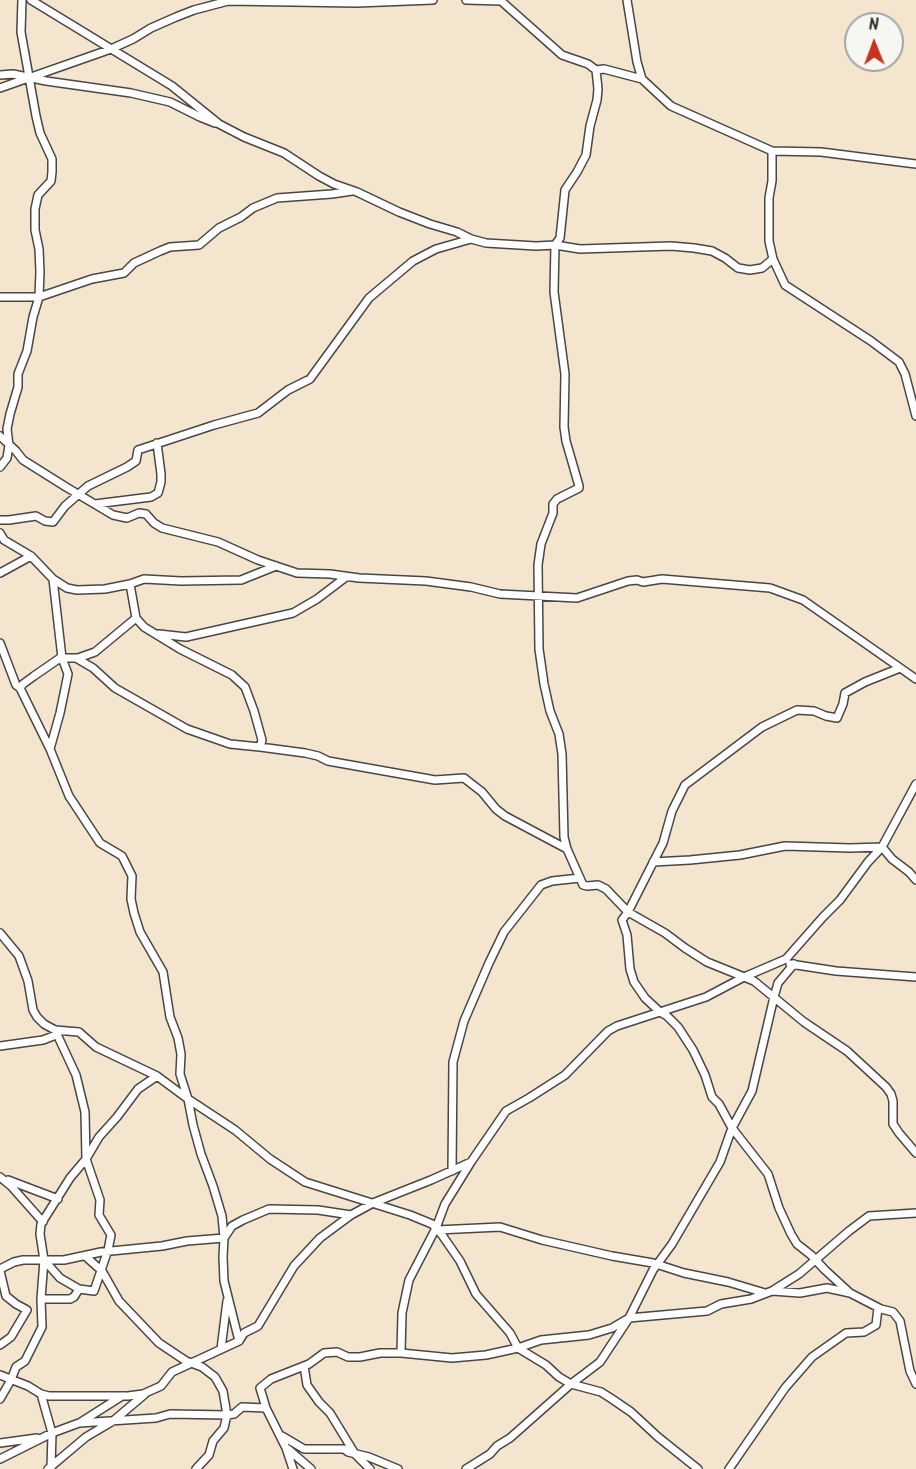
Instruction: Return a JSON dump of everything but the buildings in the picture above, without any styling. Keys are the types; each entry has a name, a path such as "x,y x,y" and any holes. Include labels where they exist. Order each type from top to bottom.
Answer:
{"street":[{"path":"0,466 8,458 7,429 18,387 18,374 27,351 39,297 39,249 35,230 35,209 38,195 51,181 52,172 52,159 40,133 29,78 21,32 22,0"},
{"path":"31,0 172,86 219,124"},
{"path":"0,88 111,50 176,17 228,1 357,3 433,0"},
{"path":"466,0 501,1 562,55 588,64 596,70 604,69 642,79 671,106 772,152 821,152 916,164"},
{"path":"627,0 642,79"},
{"path":"596,70 597,100 586,155 578,172 565,190 560,238 555,245 554,292 565,374 564,427 579,488 557,499 553,504 553,513 541,544 538,566 540,663 562,754 564,837 567,849 583,885 598,885 606,889 628,912 665,933 707,962 754,981 804,1022 848,1051 891,1094 893,1124 916,1153"},
{"path":"0,75 13,74 130,93 170,102 284,153 334,184 399,212 486,243 555,245 580,249 671,246 694,248 712,251 738,268 750,270 762,268 773,259"},
{"path":"772,152 769,241 773,259 785,285 899,362 905,374 916,416"},
{"path":"0,297 39,297 92,279 124,273 134,263 170,247 199,245 219,228 241,218 253,208 277,198 352,191"},
{"path":"0,520 36,516 53,522 77,494 136,461 138,450 258,413 288,390 310,379 369,298 413,261 436,249 471,239"},
{"path":"0,436 23,460 113,515 127,518 139,513 146,514 162,528 218,542 258,560 297,573 330,573 346,577 426,581 500,594 577,598 637,580 643,582 662,579 770,588 803,600 916,679"},
{"path":"95,504 151,498 158,494 161,474 157,443"},
{"path":"0,452 9,445"},
{"path":"0,533 4,540 31,556 52,579 77,591 105,589 144,579 241,580 276,566"},
{"path":"0,573 31,556"},
{"path":"156,634 186,637 293,613 317,599 346,577"},
{"path":"50,749 68,674 62,658 52,579"},
{"path":"130,584 136,618 144,627 180,649 232,675 245,687 262,740 260,747"},
{"path":"20,688 60,658 76,658 95,652 136,618"},
{"path":"0,643 3,656 16,685 20,688 50,749 69,796 100,843 122,856 132,876 131,899 134,913 140,932 163,972 170,1017 181,1054 180,1074 201,1154 222,1216 224,1281 239,1341"},
{"path":"76,658 93,668 115,688 187,729 230,744 305,753 328,760 435,780 464,778 506,816 567,849"},
{"path":"900,668 845,693 837,718 814,711 798,710 762,727 686,785 672,811 663,843 622,920 627,935 630,969 634,982 645,998 678,1027 693,1050 712,1097 719,1104 732,1128 768,1174 779,1208 797,1244 850,1293 878,1308 893,1312 900,1321 910,1371 916,1384"},
{"path":"401,1353 402,1313 409,1280 436,1229 445,1204 506,1111 565,1075 608,1031 617,1026 706,997 786,959 840,900 882,847 916,784"},
{"path":"653,862 740,855 785,846 882,847"},
{"path":"882,847 916,880"},
{"path":"452,1171 453,1062 464,1021 489,963 504,932 541,885 552,881 580,878"},
{"path":"0,933 19,956 28,981 33,1010 44,1024 56,1032 76,1075 85,1112 86,1159 100,1200 99,1215 111,1235 93,1291 79,1289 60,1278 44,1260"},
{"path":"781,962 836,971 916,977"},
{"path":"466,1469 490,1454 600,1362 629,1318 657,1265 672,1244 716,1168 732,1128 752,1090 778,983 794,964"},
{"path":"0,1046 43,1041 56,1032 79,1032 96,1047 158,1076 235,1130 270,1159 305,1182 432,1224 460,1261 476,1294 510,1332 518,1348 571,1384 601,1392 632,1412 658,1437 698,1469"},
{"path":"0,1399 16,1367 25,1361 42,1327 40,1299 44,1260 40,1226 99,1137 138,1089 158,1076"},
{"path":"50,1468 86,1437 113,1421 147,1393 161,1386 172,1371 239,1341 244,1333 258,1326 294,1266 320,1238 351,1215 373,1203 471,1162"},
{"path":"0,1177 58,1199"},
{"path":"0,1177 43,1222"},
{"path":"224,1238 232,1226 268,1209 318,1210 351,1215"},
{"path":"293,1469 286,1448 266,1408 260,1388 271,1379 304,1366 324,1353 338,1352 348,1357 401,1353 452,1358 469,1357 518,1348 541,1340 589,1335 612,1328 629,1318 706,1311 722,1304 751,1299 768,1292 798,1274 869,1216 916,1213"},
{"path":"436,1229 500,1227 612,1257 657,1265 768,1292 800,1293 827,1288 850,1293"},
{"path":"0,1346 11,1337 27,1310 6,1296 0,1270 14,1262 64,1260 187,1241 224,1238"},
{"path":"85,1256 101,1270 119,1301 158,1342 169,1351 202,1367 215,1377 223,1391 227,1415 224,1428 213,1441 209,1455 196,1469"},
{"path":"40,1299 70,1299 79,1289"},
{"path":"221,1349 228,1293"},
{"path":"729,1469 785,1388 804,1366 819,1351 846,1333 864,1332 876,1325 878,1308"},
{"path":"304,1366 307,1385 330,1413 355,1454 370,1469"},
{"path":"0,1375 41,1394 51,1396 122,1396 147,1393"},
{"path":"41,1394 52,1433 50,1468"},
{"path":"0,1460 52,1433 79,1423 122,1396"},
{"path":"79,1423 156,1418 170,1414 227,1415 234,1414 242,1407 266,1408"},
{"path":"280,1435 304,1449 337,1448 369,1457 398,1469"},
{"path":"0,1443 42,1438"},
{"path":"286,1448 312,1469"}]}
